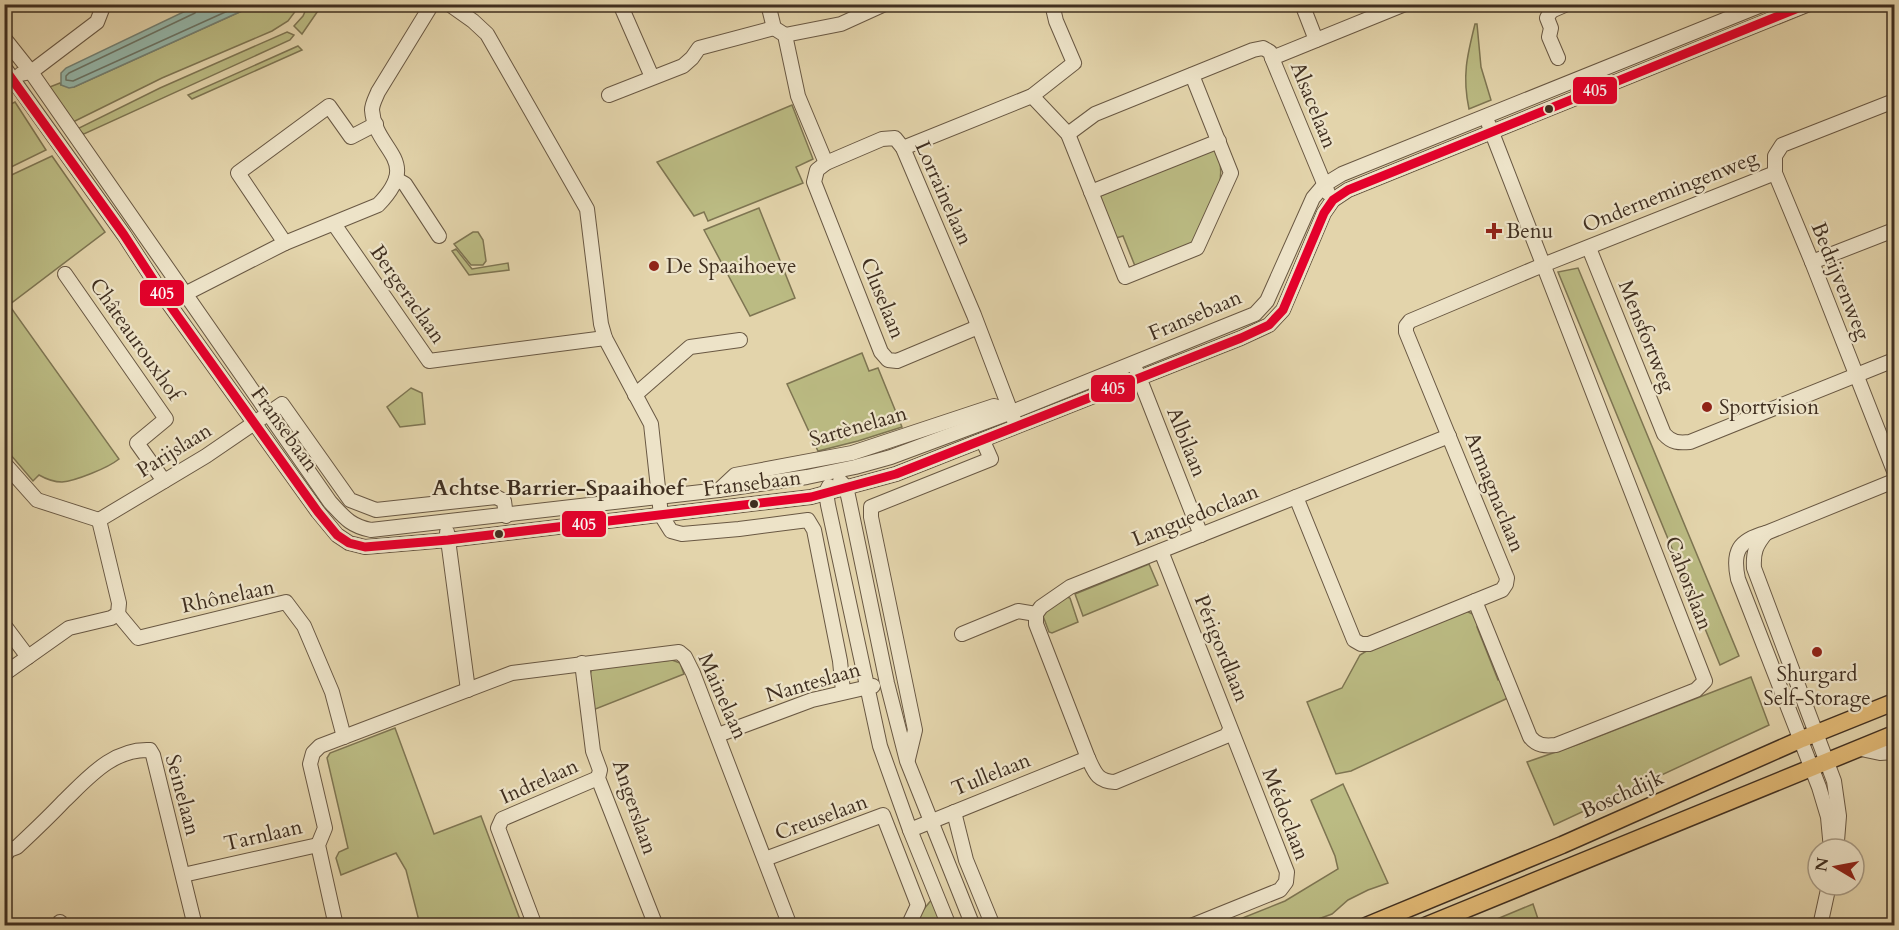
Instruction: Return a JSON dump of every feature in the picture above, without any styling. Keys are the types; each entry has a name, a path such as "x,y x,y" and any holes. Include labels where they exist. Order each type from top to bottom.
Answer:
{"main road":[{"name":"Boschdijk","path":"1366,926 1562,845 1810,736 1894,702"},
{"path":"1425,926 1894,734"}],"street":[{"path":"7,74 31,72 97,22 104,4"},
{"path":"169,304 184,292 285,243 378,206 388,195 396,179 398,166 376,124 372,108 378,92 432,4"},
{"path":"449,4 474,21 487,34 587,209 601,324 605,338 651,424 661,515"},
{"path":"620,4 652,77"},
{"path":"768,4 798,96 826,163"},
{"path":"903,148 1032,96 1074,63 1056,21 1052,4"},
{"path":"1302,4 1316,40"},
{"name":"Alsacelaan","path":"1333,200 1324,185 1272,57 1405,4"},
{"path":"1558,58 1549,37 1551,28 1547,18 1550,8 1568,4"},
{"name":"Fransebaan","path":"4,38 31,72 330,502 345,519 356,527 371,530 719,490 833,472 891,457 1011,412 1255,314 1267,301 1313,198 1324,185 1342,174 1764,4"},
{"path":"1333,200 1348,190 1809,4"},
{"path":"609,94 683,66 693,58 699,48 779,32 841,24 880,6"},
{"path":"1068,134 1095,114 1252,50 1263,48 1270,52 1272,57"},
{"name":"Fransebaan","path":"7,74 117,226 169,304 337,535 349,543 364,548 811,497 896,474 1269,325 1283,310 1324,213 1333,200"},
{"path":"1032,96 1068,134 1121,278 1197,248 1231,173 1192,75"},
{"name":"Ondernemingenweg","path":"1543,264 1774,173 1775,156 1782,145 1894,101"},
{"path":"285,243 238,173 329,106 351,137 376,124"},
{"name":"Cahorslaan","path":"1475,601 1530,737 1535,743 1545,746 1556,745 1696,690 1705,681 1486,117"},
{"name":"Lorrainelaan","path":"826,163 882,139 895,138 903,148 1017,427"},
{"path":"1091,192 1219,141"},
{"name":"Cluselaan","path":"826,163 817,170 814,182 881,352 888,360 897,361 978,327"},
{"name":"Bedrijvenweg","path":"1774,173 1812,262 1894,471"},
{"path":"396,179 405,184 439,236"},
{"name":"Bergeraclaan","path":"334,224 429,361 605,338"},
{"path":"1812,262 1894,230"},
{"name":"Mensfortweg","path":"1588,248 1664,434 1670,440 1679,443 1690,442 1856,375"},
{"name":"Armagnaclaan","path":"1296,497 1354,640 1361,644 1369,644 1502,590 1507,578 1406,332 1406,326 1410,321 1543,264"},
{"name":"Châteaurouxhof","path":"65,274 166,419 136,443 164,481"},
{"path":"635,395 690,347 740,340"},
{"path":"1856,375 1894,360"},
{"name":"Albilaan","path":"1134,364 1202,534"},
{"name":"Fransebaan","path":"268,414 282,404 350,500 376,510 496,497 504,501 506,516"},
{"name":"Sartènelaan","path":"719,490 735,475 852,453 994,406 1011,412"},
{"name":"Parijslaan","path":"99,520 268,414"},
{"name":"Languedoclaan","path":"1036,614 1070,587 1449,436"},
{"path":"907,761 915,730 871,517 871,507 991,459 983,441"},
{"path":"4,463 37,500 99,520 119,603 118,614 111,618 69,628 4,674"},
{"path":"949,926 879,746 826,492 833,472 846,487 887,683 907,761 974,926"},
{"path":"1810,736 1738,579 1735,566 1737,554 1742,543 1751,537 1894,481"},
{"name":"Fransebaan","path":"661,515 670,531 682,534 808,520 814,530 840,661 843,692"},
{"path":"446,522 468,690"},
{"path":"1766,533 1756,545 1753,555 1754,568 1820,765 1830,837"},
{"name":"Périgordlaan","path":"1036,614 1036,624 1088,758 1095,774 1104,782 1114,782 1226,736 1230,730 1230,723 1161,551"},
{"name":"Rhônelaan","path":"118,614 138,638 286,602 304,626 332,692 344,737"},
{"path":"1751,611 1767,603"},
{"path":"962,634 1018,611 1036,614"},
{"path":"4,625 28,657"},
{"name":"Mainelaan","path":"336,926 318,845 325,828 310,764 313,753 320,746 512,673 680,652 693,673 718,735 790,926"},
{"name":"Angerslaan","path":"582,663 592,751 600,770 598,778 657,926"},
{"name":"Nanteslaan","path":"718,735 812,700 887,683"},
{"name":"Médoclaan","path":"1191,926 1280,890 1286,882 1287,872 1230,730"},
{"path":"1861,749 1880,753 1894,752"},
{"name":"Seinelaan","path":"6,850 17,847 97,770 116,757 137,750 150,750 195,926"},
{"name":"Tullelaan","path":"910,830 1088,758"},
{"path":"1820,765 1834,781 1839,816 1837,837"},
{"name":"Indrelaan","path":"535,926 498,828 502,819 598,778"},
{"path":"954,812 966,860 993,926"},
{"name":"Creuselaan","path":"765,859 883,815 918,905 910,922 912,926"},
{"name":"Tarnlaan","path":"183,875 318,845"},
{"path":"1820,926 1826,897"}],"green space":[{"path":"255,5 300,5 288,21 272,31 162,78 71,123 47,88 60,83 74,87"},
{"path":"308,5 322,5 302,34 294,26 303,16"},
{"path":"1475,24 1477,24 1481,67 1491,100 1469,109 1466,66"},
{"path":"287,32 294,35 290,40 84,134 77,129 160,88"},
{"path":"298,46 302,50 192,99 188,95"},
{"path":"15,102 46,150 5,170 5,120 9,118 10,113 5,107"},
{"path":"792,105 813,159 796,167 803,183 708,221 704,212 694,216 657,162"},
{"path":"1216,148 1220,161 1220,184 1196,242 1135,266 1123,236 1116,238 1100,196"},
{"path":"52,156 105,232 9,305 119,459 91,474 62,482 39,475 33,481 4,447 5,178"},
{"path":"759,208 795,298 750,316 704,230"},
{"path":"473,232 478,232 483,240 486,261 483,265 471,265 454,244"},
{"path":"456,249 472,269 508,263 509,270 469,275 452,251"},
{"path":"1578,268 1739,656 1720,665 1558,272"},
{"path":"862,353 869,371 878,368 902,427 818,451 787,384"},
{"path":"411,388 422,393 425,424 400,427 387,407"},
{"path":"1149,564 1158,585 1083,616 1075,594"},
{"path":"1067,597 1070,598 1078,622 1052,633 1049,632 1044,613"},
{"path":"1466,611 1477,616 1479,621 1477,627 1498,680 1503,679 1510,697 1351,771 1336,774 1307,702 1342,688 1360,655 1368,650"},
{"path":"672,660 680,663 684,674 593,710 589,677 592,669"},
{"path":"1751,677 1769,725 1554,825 1527,762"},
{"path":"395,728 434,834 481,816 522,925 420,925 406,870 396,853 341,875 336,858 339,852 348,848 327,758 330,753"},
{"path":"1343,784 1388,883 1348,900 1332,914 1302,925 1225,925 1285,901 1338,869 1335,856 1311,800"},
{"path":"933,898 944,925 922,925 919,915"},
{"path":"1533,904 1540,925 1482,925 1485,924"}],"water":[{"path":"198,5 255,5 74,87 61,85 61,73 66,68"}],"transit line":[{"name":"405","path":"4,68 318,512 337,535 349,543 365,547 448,540 811,497 896,474 1269,325 1283,310 1324,213 1333,200 1348,190 1808,4"}],"place":[{"name":"Benu","path":"1494,231"},
{"name":"De Spaaihoeve","path":"654,266"},
{"name":"Sportvision","path":"1707,407"},
{"name":"Shurgard Self-Storage","path":"1817,652"}],"district":[{"name":"Achtse Barrier-Spaaihoef","path":"558,487"}]}
